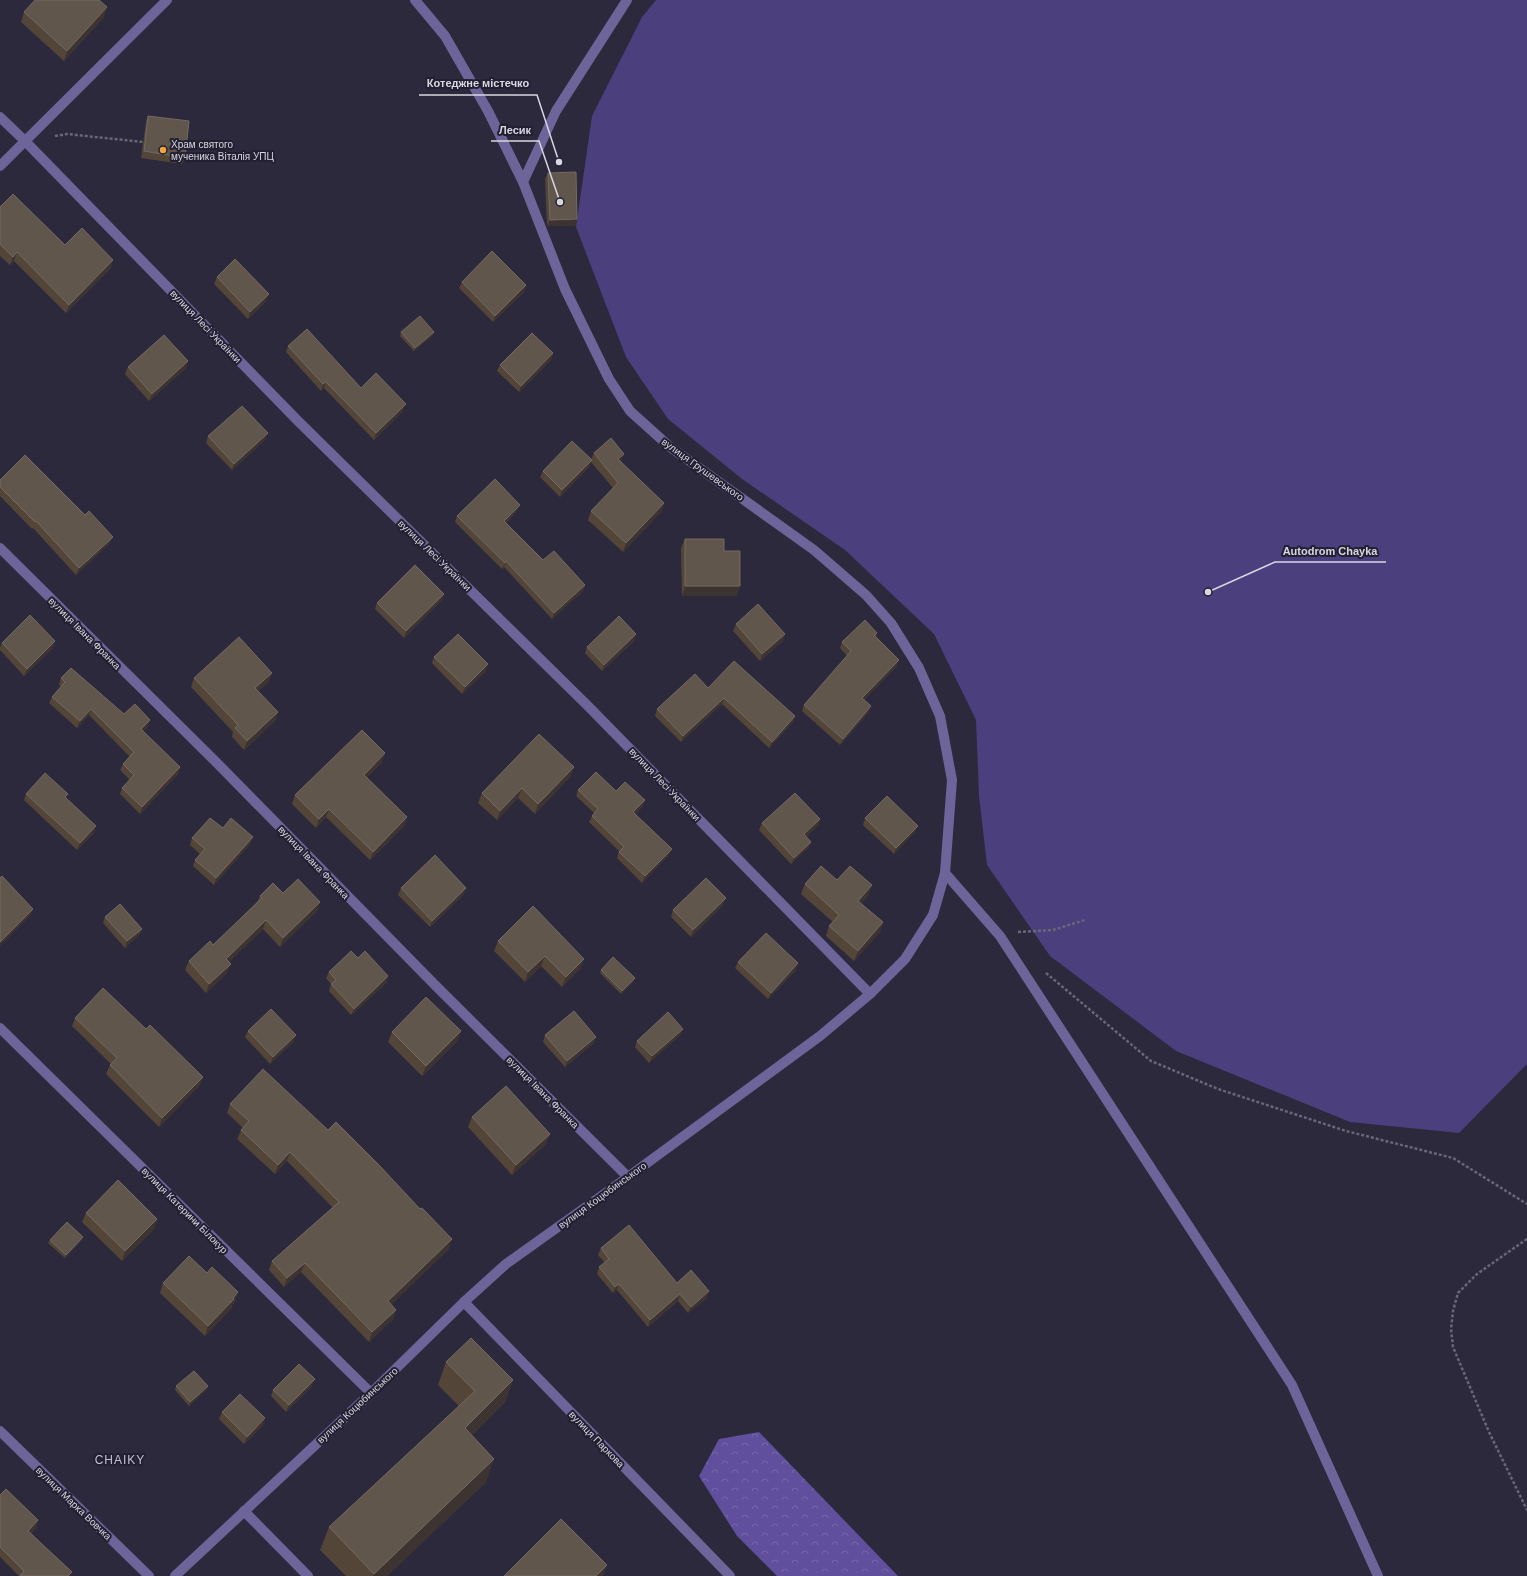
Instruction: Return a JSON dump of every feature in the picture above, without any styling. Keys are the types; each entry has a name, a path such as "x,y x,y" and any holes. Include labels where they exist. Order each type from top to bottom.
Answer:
{"street":[{"path":"0,166 167,0"},
{"name":"вулиця Грушевського","path":"415,0 445,36 488,111 524,182 565,289 609,379 630,411 670,447 814,550 866,595 891,623 920,668 940,716 952,780"},
{"path":"524,182 556,111 627,0"},
{"name":"вулиця Лесі Українки","path":"0,117 297,420 588,706 870,994"},
{"name":"вулиця Івана Франка","path":"0,548 221,766 436,986 628,1176"},
{"name":"вулиця Коцюбинського","path":"175,1576 371,1393 464,1302 506,1264 820,1036 870,994 905,959 933,915 945,873 952,780"},
{"path":"945,873 1000,936 1292,1385 1378,1576"},
{"name":"вулиця Катерини Білокур","path":"0,1028 371,1393"},
{"name":"вулиця Паркова","path":"464,1302 730,1576"},
{"name":"вулиця Марка Вовчка","path":"0,1431 149,1576"},
{"path":"244,1511 308,1576"}],"path":[{"path":"53,136 67,134 143,142"},
{"path":"1000,936 1019,932 1053,930 1085,920"},
{"path":"1043,971 1151,1061 1218,1089 1346,1131 1453,1158 1527,1204"},
{"path":"1527,1239 1478,1274 1458,1293 1453,1311 1451,1329 1453,1347 1489,1432 1527,1510"}],"green space":[{"path":"759,1432 898,1576 777,1576 737,1536 699,1476 719,1439"}],"shaded area":[{"path":"656,0 1527,0 1527,1064 1459,1133 1350,1122 1176,1051 1050,956 987,865 979,796 976,720 934,634 845,550 742,479 668,419 626,357 576,227 592,116 642,17"}],"building":[{"path":"35,0 99,0 107,7 67,51 24,12"},
{"name":"Храм святого мученика Віталія УПЦ","path":"148,116 189,121 185,158 144,151"},
{"path":"576,172 577,219 550,220 548,173"},
{"path":"13,194 65,245 82,228 113,260 69,305 17,252 13,257 0,244 0,207"},
{"path":"492,251 526,285 495,316 462,282"},
{"path":"235,259 269,294 250,312 217,277"},
{"path":"420,316 434,332 415,348 401,332"},
{"path":"307,329 361,388 376,373 406,404 376,433 326,382 323,384 288,346"},
{"path":"532,333 553,353 521,386 500,365"},
{"path":"164,335 188,361 152,394 128,367"},
{"path":"242,406 268,433 234,464 208,436"},
{"path":"611,438 624,454 618,459 664,503 626,543 591,511 618,483 594,453"},
{"path":"572,441 592,460 562,490 543,471"},
{"path":"25,455 85,515 89,511 113,537 79,568 36,521 35,522 0,487 0,480"},
{"path":"495,479 520,505 504,521 543,560 554,551 585,585 554,613 506,561 505,563 457,516"},
{"path":"685,539 724,539 724,551 740,551 740,586 685,586"},
{"path":"415,565 444,594 406,631 377,603"},
{"path":"758,604 785,634 762,654 736,624"},
{"path":"30,615 55,641 27,669 2,643"},
{"path":"619,616 636,634 604,665 587,647"},
{"path":"865,620 877,633 874,635 899,660 862,698 871,706 843,739 804,705 851,651 842,642"},
{"path":"458,634 488,664 465,687 434,657"},
{"path":"239,637 272,673 255,688 278,712 247,741 235,728 238,725 194,678"},
{"path":"734,661 795,716 772,742 724,698 683,736 657,709 695,674 708,688"},
{"path":"71,668 124,714 135,704 150,720 141,729 180,767 142,807 122,788 134,775 123,764 134,752 91,709 80,721 52,697 65,682 61,678"},
{"path":"362,730 385,753 364,775 407,817 373,852 329,809 319,819 295,795"},
{"path":"539,734 574,767 538,804 522,788 500,811 482,793"},
{"path":"596,772 616,791 625,782 645,800 633,812 672,849 645,876 619,852 624,847 592,816 598,809 578,790"},
{"path":"45,773 68,794 65,797 96,826 80,843 26,794"},
{"path":"795,793 820,819 804,834 811,842 794,858 762,823"},
{"path":"887,796 918,826 896,848 865,818"},
{"path":"210,818 223,828 231,818 253,837 216,878 195,860 205,849 192,838"},
{"path":"435,855 466,888 432,921 401,888"},
{"path":"821,866 837,880 850,866 872,885 858,901 883,922 858,951 829,926 839,915 805,884"},
{"path":"2,876 33,909 0,942 0,878"},
{"path":"706,878 726,898 693,930 673,910"},
{"path":"298,879 320,902 283,938 266,920 226,959 231,964 209,984 189,961 210,941 213,945 262,898 260,896 273,883 283,893"},
{"path":"120,904 142,929 127,941 105,917"},
{"path":"533,906 584,959 566,977 545,956 528,972 498,941"},
{"path":"766,933 798,963 771,993 738,962"},
{"path":"351,951 358,958 365,951 388,976 354,1009 331,984 336,980 329,972"},
{"path":"613,957 635,978 622,991 601,970"},
{"path":"103,988 146,1029 150,1025 203,1077 162,1118 110,1065 117,1058 75,1018"},
{"path":"426,997 461,1031 426,1066 392,1032"},
{"path":"271,1009 296,1035 273,1057 248,1031"},
{"path":"574,1011 596,1037 567,1061 545,1035"},
{"path":"668,1012 683,1029 652,1056 637,1041"},
{"path":"263,1069 328,1130 336,1122 420,1209 422,1208 452,1239 388,1301 396,1310 372,1332 305,1263 287,1278 272,1261 339,1202 290,1152 278,1165 241,1130 249,1121 230,1104"},
{"path":"506,1086 550,1134 516,1165 472,1117"},
{"path":"118,1180 157,1219 125,1251 86,1213"},
{"path":"67,1222 83,1237 66,1255 50,1240"},
{"path":"629,1225 677,1283 691,1270 709,1291 691,1307 680,1294 650,1320 619,1284 615,1287 599,1267 609,1259 601,1248"},
{"path":"189,1256 207,1273 212,1267 238,1292 233,1298 234,1299 208,1326 163,1283"},
{"path":"471,1338 513,1380 465,1428 494,1459 374,1574 329,1527 475,1391 446,1362"},
{"path":"299,1364 315,1379 289,1405 273,1390"},
{"path":"194,1371 208,1386 190,1402 176,1386"},
{"path":"240,1394 265,1418 247,1437 222,1412"},
{"path":"6,1489 38,1520 28,1531 72,1572 68,1576 20,1576 24,1571 0,1547 0,1495"},
{"path":"561,1519 607,1565 596,1576 504,1576"}],"place":[{"name":"Храм святого мученика Віталія УПЦ","path":"163,150"},
{"name":"Котеджне містечко","path":"559,162"},
{"name":"Лесик","path":"560,202"},
{"name":"Autodrom Chayka","path":"1208,592"}],"district":[{"name":"CHAIKY","path":"120,1460"}]}
